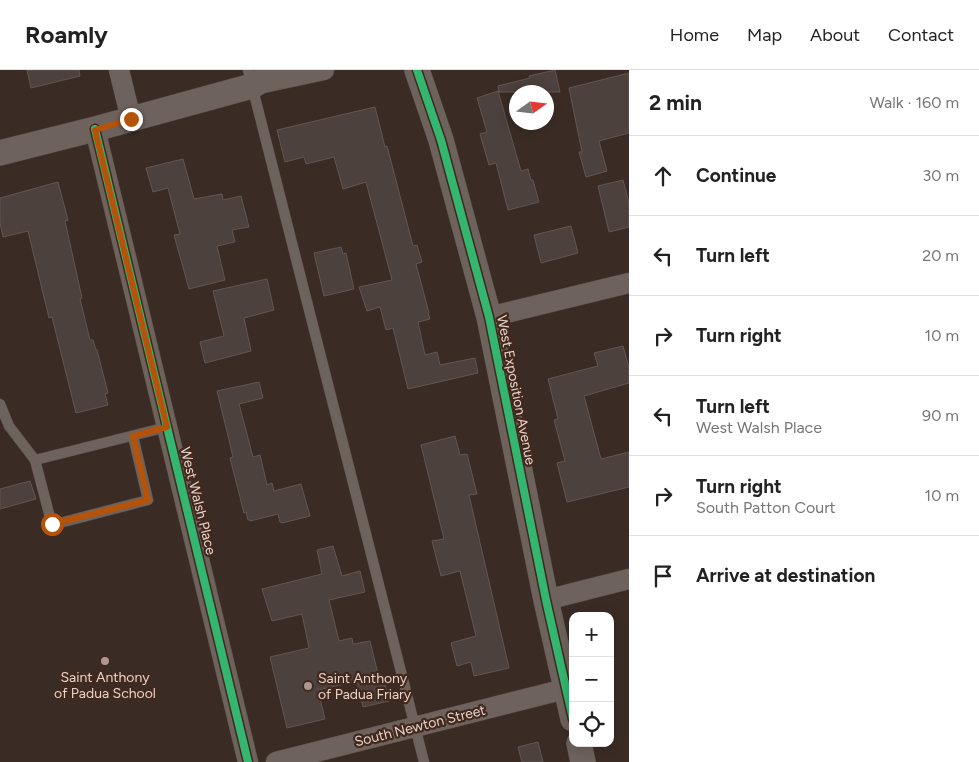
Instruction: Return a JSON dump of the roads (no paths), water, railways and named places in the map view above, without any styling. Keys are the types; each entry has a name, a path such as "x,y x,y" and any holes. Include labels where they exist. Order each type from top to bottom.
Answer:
{"street":[{"path":"119,70 131,119"},
{"path":"1,149 95,130 250,78 280,70"},
{"path":"250,78 324,70"},
{"name":"West Exposition Avenue","path":"418,70 442,140 489,317 569,704"},
{"name":"West Walsh Place","path":"95,130 248,762"},
{"path":"489,317 629,283"},
{"path":"546,600 629,579"},
{"name":"South Newton Street","path":"276,762 565,690"},
{"path":"580,747 583,762"}],"lane":[{"path":"250,78 424,762"},
{"path":"0,404 10,426 35,460 52,524 148,500 133,436"},
{"path":"35,460 167,427"}],"place":[{"name":"Saint Anthony of Padua School","path":"105,661"},
{"name":"Saint Anthony of Padua Friary","path":"308,686"}]}
